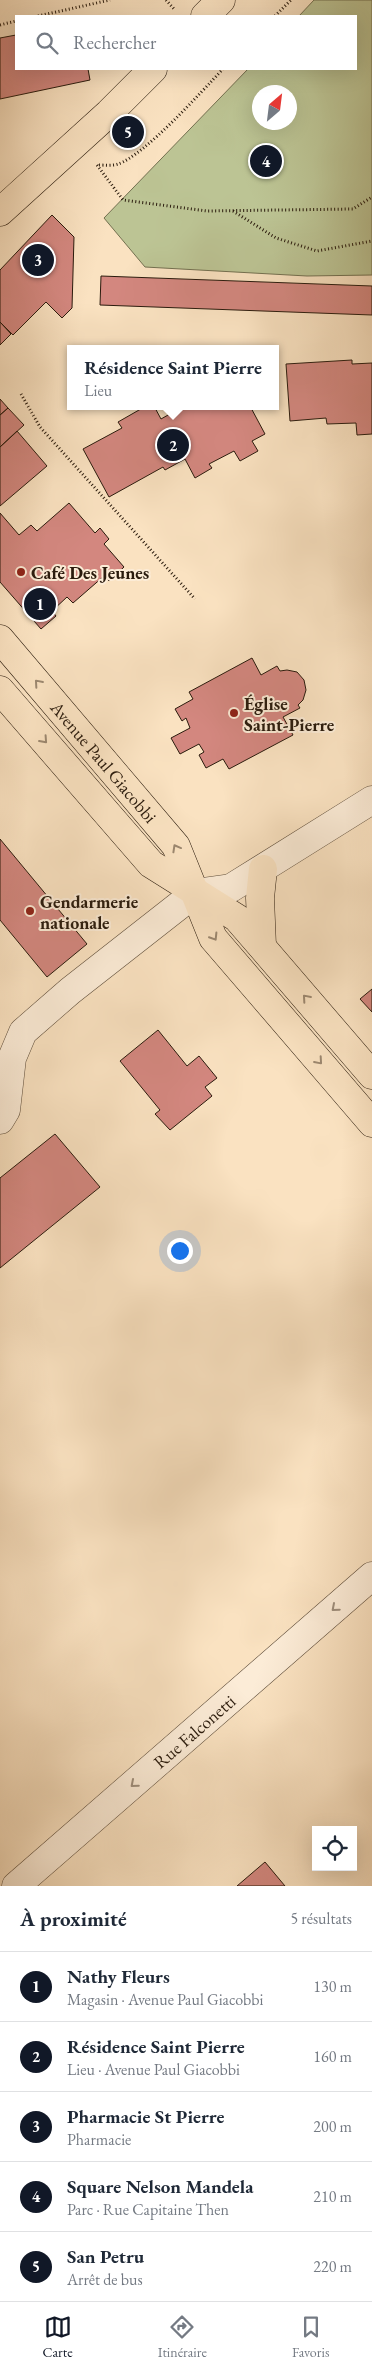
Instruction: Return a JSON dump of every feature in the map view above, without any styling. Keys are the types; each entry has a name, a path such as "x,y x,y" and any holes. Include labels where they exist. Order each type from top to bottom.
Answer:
{"main road":[{"path":"206,15 221,0"},
{"path":"0,212 152,70"},
{"name":"Avenue Paul Giacobbi","path":"0,639 176,846 213,938 372,1123"},
{"name":"Avenue Paul Giacobbi","path":"0,690 151,864 237,918 372,1074"},
{"path":"262,946 260,898 263,869"}],"street":[{"path":"0,1120 6,1110 12,1058 23,1032 70,991 195,893 231,888 372,800"},
{"name":"Rue Falconetti","path":"16,1886 372,1576"}],"path":[{"path":"42,15 110,0"},
{"path":"276,15 291,0"},
{"path":"0,25 15,21"},
{"path":"96,165 117,165 137,152 169,124 223,70"},
{"path":"70,148 96,165 123,200 207,211 233,211 353,209 372,197"},
{"path":"233,211 276,238 317,251 372,241"},
{"path":"20,394 40,427 195,599"}],"green space":[{"path":"314,0 372,0 372,275 307,276 145,267 104,218 247,70 357,70 357,15 300,15"}],"building":[{"path":"15,35 15,70 88,70 90,80 0,99 0,38"},
{"path":"52,215 74,237 72,308 62,318 46,302 13,335 0,322 0,270"},
{"path":"101,276 372,286 372,315 100,305"},
{"path":"0,322 11,334 0,345"},
{"path":"352,360 352,364 372,363 372,434 357,435 356,423 327,424 326,418 290,421 286,364"},
{"path":"0,399 8,408 0,415"},
{"path":"8,408 24,425 0,447 0,415"},
{"path":"139,410 156,410 161,419 177,410 252,410 265,434 252,441 258,451 240,461 234,451 209,464 212,468 195,478 185,459 165,470 163,467 109,497 83,449 122,428 118,422"},
{"path":"17,431 47,466 0,506 0,447"},
{"path":"69,503 95,533 100,528 109,539 104,544 124,567 109,581 104,576 73,603 67,597 52,611 56,616 41,629 0,582 0,513 19,535 31,525 37,531"},
{"name":"Église Saint-Pierre","path":"252,658 261,675 277,666 280,671 297,672 304,680 306,690 303,700 298,705 300,708 283,717 293,735 229,769 223,759 206,768 199,755 204,752 199,744 180,754 171,738 190,728 186,718 182,721 175,709 193,699 189,692"},
{"name":"Gendarmerie nationale","path":"0,839 87,944 47,977 0,920"},
{"path":"372,989 372,1012 360,999"},
{"path":"158,1030 187,1066 199,1056 217,1078 205,1087 212,1096 170,1130 155,1114 160,1110 120,1061"},
{"path":"55,1134 100,1187 0,1268 0,1178"},
{"path":"265,1862 285,1886 237,1886"}],"place":[{"name":"San Petru","path":"128,132"},
{"name":"Square Nelson Mandela","path":"266,161"},
{"name":"Pharmacie St Pierre","path":"38,260"},
{"name":"Résidence Saint Pierre","path":"173,445"},
{"name":"Café Des Jeunes","path":"21,572"},
{"name":"Nathy Fleurs","path":"40,604"},
{"name":"Église Saint-Pierre","path":"234,713"},
{"name":"Gendarmerie nationale","path":"30,911"}]}
